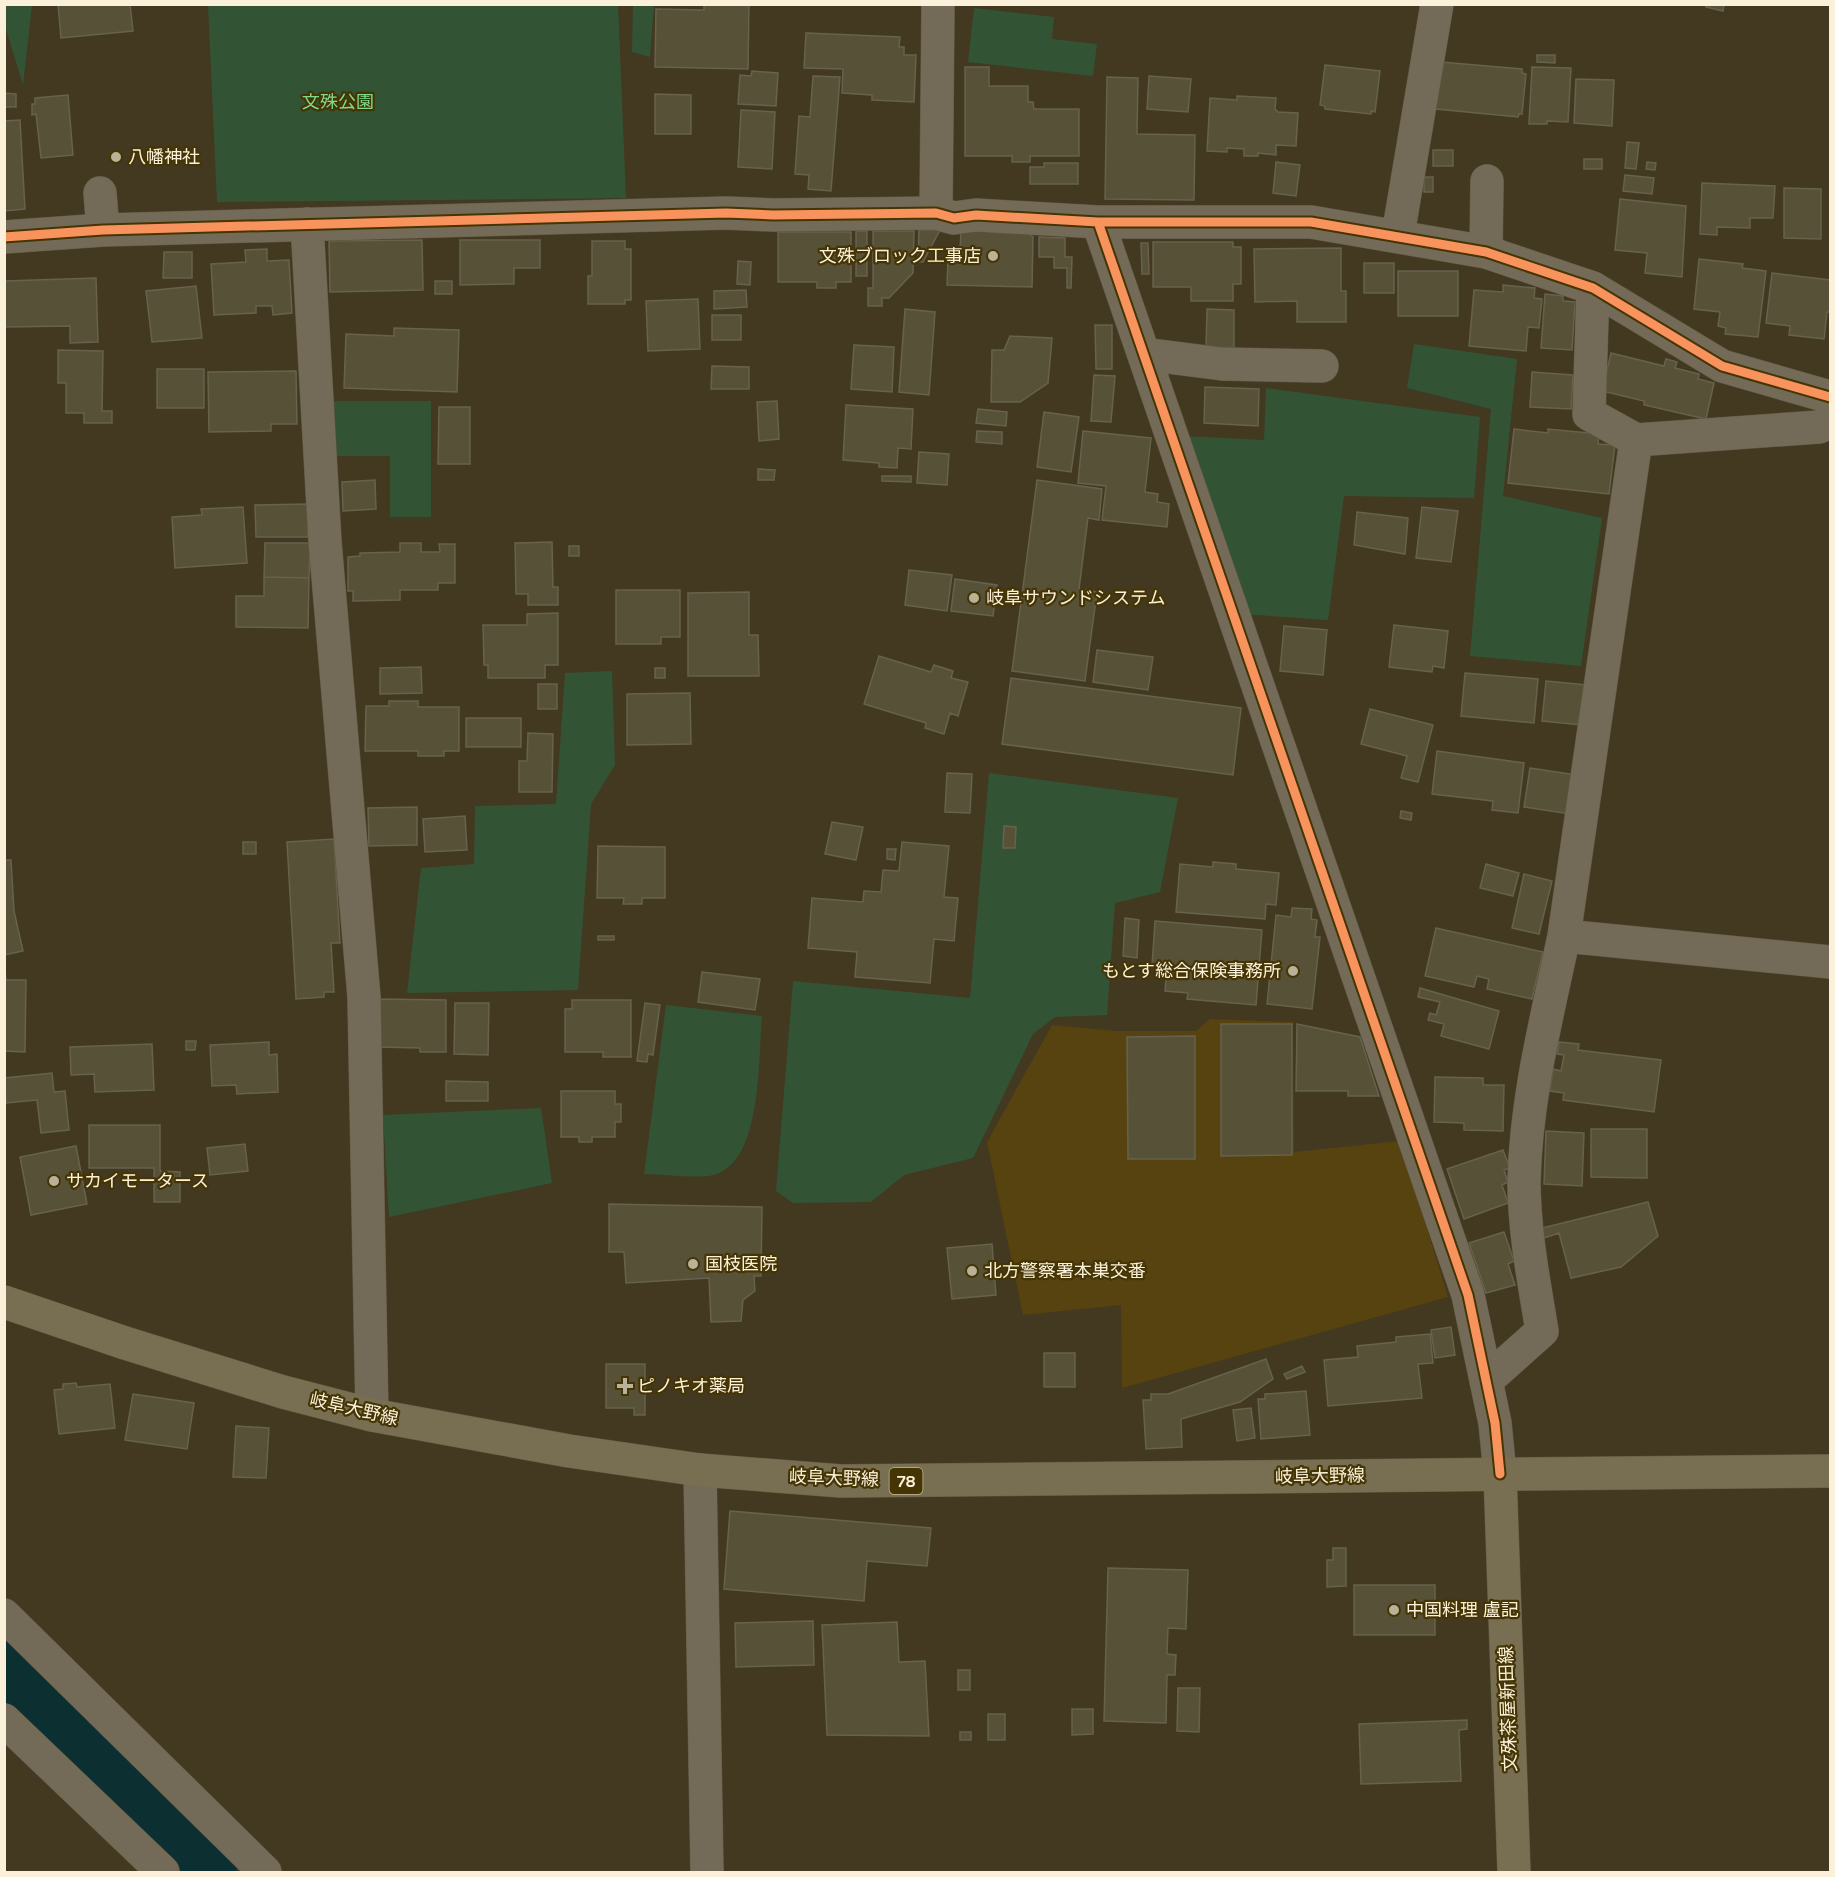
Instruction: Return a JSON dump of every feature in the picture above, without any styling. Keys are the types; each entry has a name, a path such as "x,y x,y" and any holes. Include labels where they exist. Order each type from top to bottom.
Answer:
{"main road":[{"name":"岐阜大野線","path":"4,1302 283,1392 372,1415 569,1451 700,1470 841,1481 1830,1471"},
{"name":"文殊茶屋新田線","path":"1500,1474 1514,1872"}],"street":[{"path":"936,213 938,4"},
{"path":"1398,236 1437,4"},
{"path":"1486,252 1487,181"},
{"path":"100,193 103,230"},
{"path":"4,237 103,230 726,213 773,215 936,213 954,218 976,215 1098,222 1311,222 1486,252 1593,288 1722,366 1830,397"},
{"path":"1098,222 1468,1295 1495,1423 1500,1474"},
{"path":"307,224 325,542 364,997 372,1415"},
{"path":"1593,288 1588,414 1636,440 1820,427 1830,422"},
{"path":"1144,354 1222,364 1322,366"},
{"path":"1486,1381 1542,1331 1529,1250 1524,1182 1530,1094 1564,936 1636,440"},
{"path":"1564,936 1830,962"},
{"path":"700,1470 707,1872"},
{"path":"4,1616 265,1872"},
{"path":"4,1720 163,1872"}],"shaded area":[{"path":"1210,1019 1293,1022 1294,1152 1400,1141 1448,1297 1122,1388 1121,1305 1023,1315 987,1142 1052,1025 1116,1031 1196,1031"}],"green space":[{"path":"5,4 32,5 23,85 5,26"},
{"name":"文殊公園","path":"208,5 618,5 626,198 217,202"},
{"path":"633,5 654,5 650,57 632,52"},
{"path":"974,8 1054,17 1052,39 1097,44 1093,76 968,62"},
{"path":"1414,344 1517,359 1503,496 1602,518 1581,666 1470,656 1491,409 1407,388"},
{"path":"1266,388 1480,417 1474,498 1344,496 1328,620 1242,614 1183,436 1264,440"},
{"path":"333,401 431,401 431,517 390,517 390,456 333,456"},
{"path":"612,671 615,765 591,804 578,990 407,993 421,868 474,864 475,806 556,804 565,673"},
{"path":"989,773 1178,798 1160,892 1115,903 1107,1015 1055,1017 1033,1034 973,1158 904,1175 871,1202 793,1203 776,1191 793,981 970,998"},
{"path":"666,1005 762,1016 758,1081 749,1130 741,1151 729,1166 713,1175 644,1174"},
{"path":"541,1108 552,1183 389,1217 383,1115"}],"building":[{"path":"58,4 130,4 133,31 61,38"},
{"path":"704,4 749,4 748,69 655,67 656,9 704,10"},
{"path":"1707,4 1724,4 1723,11 1706,7"},
{"path":"806,33 900,37 899,47 904,47 904,55 916,55 914,102 872,100 872,95 842,93 843,69 804,68"},
{"path":"1537,55 1555,55 1555,63 1537,62"},
{"path":"1441,62 1522,69 1522,73 1526,74 1522,114 1518,117 1436,109"},
{"path":"1325,65 1380,71 1375,112 1371,111 1371,114 1325,109 1325,106 1320,105"},
{"path":"965,67 989,67 989,86 1028,86 1028,102 1033,102 1034,109 1079,109 1079,156 1030,156 1030,162 1012,162 1012,156 965,156"},
{"path":"1532,67 1571,68 1568,122 1547,121 1547,124 1529,124"},
{"path":"752,71 778,73 776,106 738,104 740,75 751,76"},
{"path":"813,76 840,77 831,191 808,189 809,175 795,174 799,116 810,117"},
{"path":"1149,76 1191,79 1188,112 1147,109"},
{"path":"1107,77 1138,78 1137,134 1195,135 1194,200 1105,199"},
{"path":"1576,79 1614,80 1612,126 1574,123"},
{"path":"4,93 16,94 16,107 4,107"},
{"path":"655,94 691,95 691,134 655,134"},
{"path":"68,95 73,155 41,158 36,114 32,115 32,104 35,104 35,98"},
{"path":"1237,96 1276,98 1275,109 1278,112 1298,113 1296,146 1276,145 1276,155 1258,153 1258,156 1244,156 1244,149 1227,148 1227,152 1207,151 1210,98 1237,100"},
{"path":"741,110 775,112 772,169 738,167"},
{"path":"20,120 25,209 4,211 4,121"},
{"path":"1627,142 1639,143 1636,169 1625,168"},
{"path":"1433,150 1453,150 1453,166 1433,166"},
{"path":"1584,159 1602,159 1602,169 1584,169"},
{"path":"1276,162 1300,165 1296,196 1273,193"},
{"path":"1647,162 1656,163 1655,170 1646,169"},
{"path":"1044,163 1078,163 1078,184 1030,184 1030,167 1044,167"},
{"path":"1625,175 1654,178 1652,194 1623,191"},
{"path":"1424,177 1433,177 1433,192 1424,192"},
{"path":"1702,183 1775,186 1773,218 1750,218 1750,228 1717,227 1717,235 1700,234"},
{"path":"1784,188 1821,189 1821,239 1784,238"},
{"path":"1620,199 1686,206 1682,277 1645,273 1647,253 1615,250"},
{"path":"919,230 940,230 923,262 918,262"},
{"name":"文殊ブロック工事店","path":"961,230 1027,231 1033,237 1032,287 947,285 948,260 953,260 953,252 960,252"},
{"path":"856,231 867,231 867,276 856,276"},
{"path":"873,231 914,231 913,273 889,298 882,298 882,306 868,306 868,288 873,288"},
{"path":"778,232 851,232 851,282 836,282 836,288 817,288 817,282 778,282"},
{"path":"1039,237 1065,238 1065,257 1072,257 1071,288 1067,288 1067,268 1054,268 1054,257 1039,257"},
{"path":"422,240 423,290 330,292 329,241"},
{"path":"460,240 540,240 540,268 514,268 514,284 460,285"},
{"path":"592,241 625,241 625,249 631,249 631,300 625,300 625,304 588,304 588,276 592,276"},
{"path":"1153,242 1233,242 1233,247 1241,247 1241,284 1233,284 1233,301 1191,301 1191,287 1153,287"},
{"path":"1141,243 1148,243 1149,274 1142,274"},
{"path":"1341,248 1341,291 1346,291 1346,322 1297,322 1297,301 1255,302 1254,249"},
{"path":"267,249 267,261 289,260 292,313 273,315 272,306 256,306 256,313 214,315 211,264 246,262 245,250"},
{"path":"164,252 192,252 192,278 163,278"},
{"path":"1699,259 1743,264 1742,268 1766,271 1758,337 1725,334 1726,328 1718,326 1720,312 1694,309"},
{"path":"738,261 751,262 750,285 737,284"},
{"path":"1364,263 1394,263 1394,293 1364,293"},
{"path":"1398,271 1458,271 1458,316 1398,316"},
{"path":"1772,273 1830,280 1830,312 1827,312 1824,339 1789,335 1790,326 1766,323"},
{"path":"96,278 98,342 70,343 70,326 4,327 4,281"},
{"path":"435,281 452,281 452,294 435,294"},
{"path":"1503,285 1535,288 1534,298 1542,299 1539,328 1528,327 1526,351 1469,346 1474,290 1503,292"},
{"path":"196,286 202,338 152,342 146,291"},
{"path":"746,290 747,307 714,309 714,291"},
{"path":"1545,294 1563,296 1563,301 1575,302 1572,350 1541,348"},
{"path":"698,299 700,349 648,351 646,301"},
{"path":"905,309 935,312 929,395 899,392"},
{"path":"1207,309 1234,310 1234,348 1206,348"},
{"path":"712,315 741,315 741,340 712,340"},
{"path":"1095,325 1112,325 1112,369 1096,369"},
{"path":"394,328 459,330 457,392 344,388 346,334 394,336"},
{"path":"1010,336 1052,338 1048,383 1020,402 991,402 992,350 1004,350"},
{"path":"854,345 894,347 892,392 851,389"},
{"path":"58,350 103,351 102,411 112,411 112,423 84,423 84,413 66,413 66,383 58,383"},
{"path":"1611,353 1664,366 1666,359 1677,362 1675,368 1699,374 1698,379 1714,383 1706,419 1644,405 1644,401 1602,391"},
{"path":"712,366 749,367 749,389 711,389"},
{"path":"157,369 204,369 204,408 157,408"},
{"path":"296,371 297,424 271,424 271,431 209,432 208,372"},
{"path":"1532,372 1573,375 1571,409 1530,407"},
{"path":"1094,375 1115,376 1111,422 1091,421"},
{"path":"1205,387 1259,389 1258,426 1204,423"},
{"path":"777,401 779,439 759,441 757,402"},
{"path":"846,405 913,409 911,449 898,448 897,468 879,467 879,463 843,460"},
{"path":"439,407 470,407 470,464 438,464"},
{"path":"978,409 1007,412 1006,426 976,423"},
{"path":"1044,412 1079,417 1071,472 1037,467"},
{"path":"1514,429 1548,433 1548,429 1599,434 1598,444 1615,445 1609,494 1508,483"},
{"path":"977,431 1002,432 1002,444 976,442"},
{"path":"1083,431 1151,438 1145,492 1158,494 1157,502 1169,504 1167,527 1102,520 1106,486 1078,483"},
{"path":"919,452 949,454 947,485 917,483"},
{"path":"758,469 775,470 774,480 758,480"},
{"path":"882,476 911,476 911,482 882,481"},
{"path":"375,480 376,509 343,511 342,482"},
{"path":"1037,480 1102,489 1099,520 1088,518 1079,589 1097,592 1085,681 1012,671"},
{"path":"308,504 308,537 256,537 255,505"},
{"path":"243,507 247,563 175,568 172,517 202,515 201,509"},
{"path":"1422,507 1458,511 1451,562 1416,558"},
{"path":"1357,512 1408,518 1405,554 1354,545"},
{"path":"552,542 553,587 558,587 558,605 528,605 528,594 516,594 515,543"},
{"path":"265,543 310,543 309,578 264,577"},
{"path":"400,543 421,543 421,552 440,552 439,544 455,544 455,583 438,583 438,590 400,590 400,600 353,601 353,591 348,591 348,557 360,556 360,553 400,552"},
{"path":"569,546 579,546 579,556 569,556"},
{"path":"909,570 952,575 947,611 905,605"},
{"path":"264,577 309,578 308,628 236,627 236,596 264,596"},
{"name":"岐阜サウンドシステム","path":"955,579 997,585 993,616 951,611"},
{"path":"616,590 680,590 680,637 661,637 661,644 616,644"},
{"path":"749,592 749,635 758,635 759,676 688,676 688,593"},
{"path":"558,613 558,665 545,665 545,678 488,678 488,665 484,665 483,625 527,625 527,614"},
{"path":"1394,625 1448,631 1444,668 1433,666 1432,672 1389,667"},
{"path":"1284,626 1327,630 1323,675 1280,671"},
{"path":"1097,650 1153,657 1148,690 1093,682"},
{"path":"879,656 931,672 934,665 953,671 951,678 968,682 958,716 950,713 944,734 925,728 926,723 864,704"},
{"path":"421,667 422,693 380,694 380,668"},
{"path":"655,668 665,668 665,678 655,678"},
{"path":"1465,673 1538,679 1534,723 1461,716"},
{"path":"1011,678 1241,708 1233,775 1002,744"},
{"path":"1546,681 1587,685 1582,725 1542,721"},
{"path":"538,684 557,684 557,709 538,709"},
{"path":"690,693 691,744 627,745 627,694"},
{"path":"389,701 418,701 418,707 459,707 459,751 444,751 444,756 418,756 418,751 365,751 366,706 389,706"},
{"path":"1370,709 1433,725 1418,782 1401,778 1407,756 1361,744"},
{"path":"466,718 521,718 521,747 466,747"},
{"path":"528,733 553,734 552,792 519,792 519,761 527,761"},
{"path":"1437,751 1524,763 1518,813 1492,810 1493,801 1432,794"},
{"path":"1530,768 1576,775 1570,814 1524,807"},
{"path":"947,773 972,774 970,813 945,812"},
{"path":"417,807 417,845 369,846 368,808"},
{"path":"1401,811 1412,813 1411,820 1400,818"},
{"path":"465,816 467,850 425,852 423,819"},
{"path":"832,822 863,827 856,860 825,854"},
{"path":"1004,826 1016,827 1015,848 1003,848"},
{"path":"334,839 340,943 331,943 334,992 324,992 324,997 296,999 287,842"},
{"path":"243,842 256,842 256,854 243,854"},
{"path":"902,842 949,846 944,897 958,898 954,941 934,939 930,983 855,977 857,952 808,948 812,898 863,902 864,891 881,892 883,870 899,871"},
{"path":"598,846 665,847 665,898 642,898 642,904 623,904 624,898 597,898"},
{"path":"887,849 896,849 895,860 887,859"},
{"path":"4,860 11,860 14,911 23,951 4,955"},
{"path":"1213,862 1236,864 1236,869 1279,873 1276,905 1266,904 1265,919 1176,912 1180,864 1213,867"},
{"path":"1486,864 1519,873 1513,896 1480,888"},
{"path":"1524,874 1552,881 1539,934 1512,928"},
{"name":"もとす総合保険事務所","path":"1292,908 1312,909 1311,919 1317,920 1315,937 1320,937 1312,1009 1267,1004 1276,915 1291,917"},
{"path":"1125,918 1139,920 1137,958 1123,956"},
{"path":"1155,921 1262,930 1256,1005 1187,999 1188,993 1165,991 1167,967 1152,966"},
{"path":"1436,928 1543,952 1532,999 1487,989 1489,979 1477,976 1474,987 1425,976"},
{"path":"598,936 614,936 614,940 598,940"},
{"path":"4,961 6,980 26,980 25,1052 4,1051"},
{"path":"702,972 760,979 755,1010 698,1002"},
{"path":"1420,988 1499,1011 1489,1049 1441,1036 1444,1024 1428,1020 1430,1013 1436,1015 1440,1002 1418,997"},
{"path":"378,999 446,1000 446,1052 420,1052 420,1048 377,1047"},
{"path":"572,1000 631,1000 631,1057 603,1057 603,1052 565,1052 565,1009 572,1009"},
{"path":"455,1003 489,1003 488,1055 454,1054"},
{"path":"645,1003 660,1005 653,1055 648,1054 647,1062 637,1061"},
{"path":"1221,1024 1292,1024 1292,1155 1221,1156"},
{"path":"1297,1024 1360,1037 1379,1096 1348,1096 1348,1091 1296,1091"},
{"path":"1195,1036 1195,1159 1128,1159 1127,1037"},
{"path":"186,1041 196,1041 195,1050 186,1050"},
{"path":"269,1042 269,1055 277,1054 278,1092 237,1094 236,1085 212,1086 210,1045"},
{"path":"1559,1042 1579,1044 1578,1050 1661,1060 1654,1112 1563,1100 1564,1093 1550,1091 1553,1069 1561,1071 1564,1055 1557,1054"},
{"path":"152,1044 154,1090 95,1092 94,1074 71,1075 70,1047"},
{"path":"52,1073 54,1092 65,1091 69,1130 41,1133 37,1100 6,1103 4,1078"},
{"path":"1435,1077 1483,1078 1483,1085 1504,1085 1503,1131 1464,1130 1464,1123 1434,1122"},
{"path":"446,1081 488,1082 488,1101 446,1101"},
{"path":"561,1091 615,1091 615,1104 621,1104 621,1122 615,1122 615,1137 592,1137 592,1142 579,1142 579,1137 561,1137"},
{"path":"89,1125 160,1125 160,1171 180,1172 180,1202 154,1202 154,1168 89,1168"},
{"path":"1591,1129 1647,1129 1647,1178 1591,1177"},
{"path":"1546,1131 1584,1133 1582,1186 1544,1184"},
{"path":"245,1144 248,1171 210,1175 207,1148"},
{"name":"サカイモータース","path":"76,1146 87,1204 31,1215 20,1157"},
{"path":"1503,1150 1510,1168 1504,1170 1508,1182 1502,1185 1508,1203 1464,1219 1447,1169"},
{"path":"1648,1202 1658,1236 1621,1267 1571,1278 1559,1233 1544,1238 1542,1228"},
{"name":"国枝医院","path":"609,1204 762,1207 761,1276 754,1276 755,1291 743,1300 741,1321 711,1322 709,1278 626,1283 624,1252 609,1252"},
{"path":"1504,1232 1514,1261 1508,1264 1515,1285 1486,1293 1469,1243"},
{"name":"北方警察署本巣交番","path":"992,1244 996,1295 952,1299 947,1248"},
{"path":"1451,1327 1455,1355 1435,1358 1431,1330"},
{"path":"1430,1334 1433,1363 1418,1364 1422,1398 1328,1406 1324,1360 1358,1357 1357,1346 1396,1342 1396,1337"},
{"path":"1044,1353 1075,1353 1075,1387 1044,1387"},
{"path":"1266,1359 1273,1379 1240,1402 1181,1419 1182,1447 1146,1449 1143,1400 1151,1400 1151,1394 1168,1394"},
{"name":"ピノキオ薬局","path":"606,1364 645,1364 645,1415 634,1415 634,1408 606,1408"},
{"path":"1302,1366 1305,1372 1287,1379 1284,1374"},
{"path":"76,1383 77,1387 110,1384 115,1428 59,1434 54,1390 63,1389 63,1384"},
{"path":"1306,1391 1310,1435 1261,1439 1258,1399 1265,1399 1265,1394"},
{"path":"133,1394 194,1403 187,1449 125,1440"},
{"path":"1251,1408 1255,1438 1237,1441 1233,1410"},
{"path":"236,1426 269,1428 266,1478 233,1477"},
{"path":"730,1511 931,1528 927,1566 867,1561 864,1601 724,1589"},
{"path":"1333,1548 1346,1548 1346,1586 1327,1587 1327,1560 1333,1560"},
{"path":"1108,1568 1188,1570 1186,1629 1168,1628 1167,1654 1176,1655 1175,1675 1167,1675 1166,1723 1104,1721"},
{"name":"中国料理 盧記","path":"1354,1585 1435,1585 1435,1635 1354,1635"},
{"path":"813,1621 814,1665 736,1667 735,1623"},
{"path":"897,1622 899,1662 925,1661 929,1736 827,1735 822,1625"},
{"path":"958,1670 970,1670 970,1690 958,1690"},
{"path":"1178,1688 1200,1688 1199,1732 1177,1731"},
{"path":"1072,1709 1093,1709 1093,1734 1072,1735"},
{"path":"988,1714 1005,1714 1005,1740 988,1740"},
{"path":"1467,1720 1467,1729 1459,1730 1461,1781 1361,1784 1359,1724"},
{"path":"960,1732 971,1732 971,1740 960,1740"}],"waterway":[{"path":"4,1668 205,1872"}],"cycle path":[{"path":"4,237 103,230 726,213 773,215 936,213 954,218 976,215 1098,222 1311,222 1486,252 1593,288 1722,366 1830,397"},
{"path":"1098,222 1468,1295 1495,1423 1500,1474"}],"place":[{"name":"八幡神社","path":"116,157"},
{"name":"文殊ブロック工事店","path":"993,256"},
{"name":"岐阜サウンドシステム","path":"974,598"},
{"name":"もとす総合保険事務所","path":"1293,971"},
{"name":"サカイモータース","path":"54,1181"},
{"name":"国枝医院","path":"693,1264"},
{"name":"北方警察署本巣交番","path":"972,1271"},
{"name":"ピノキオ薬局","path":"625,1386"},
{"name":"中国料理 盧記","path":"1394,1610"}]}
